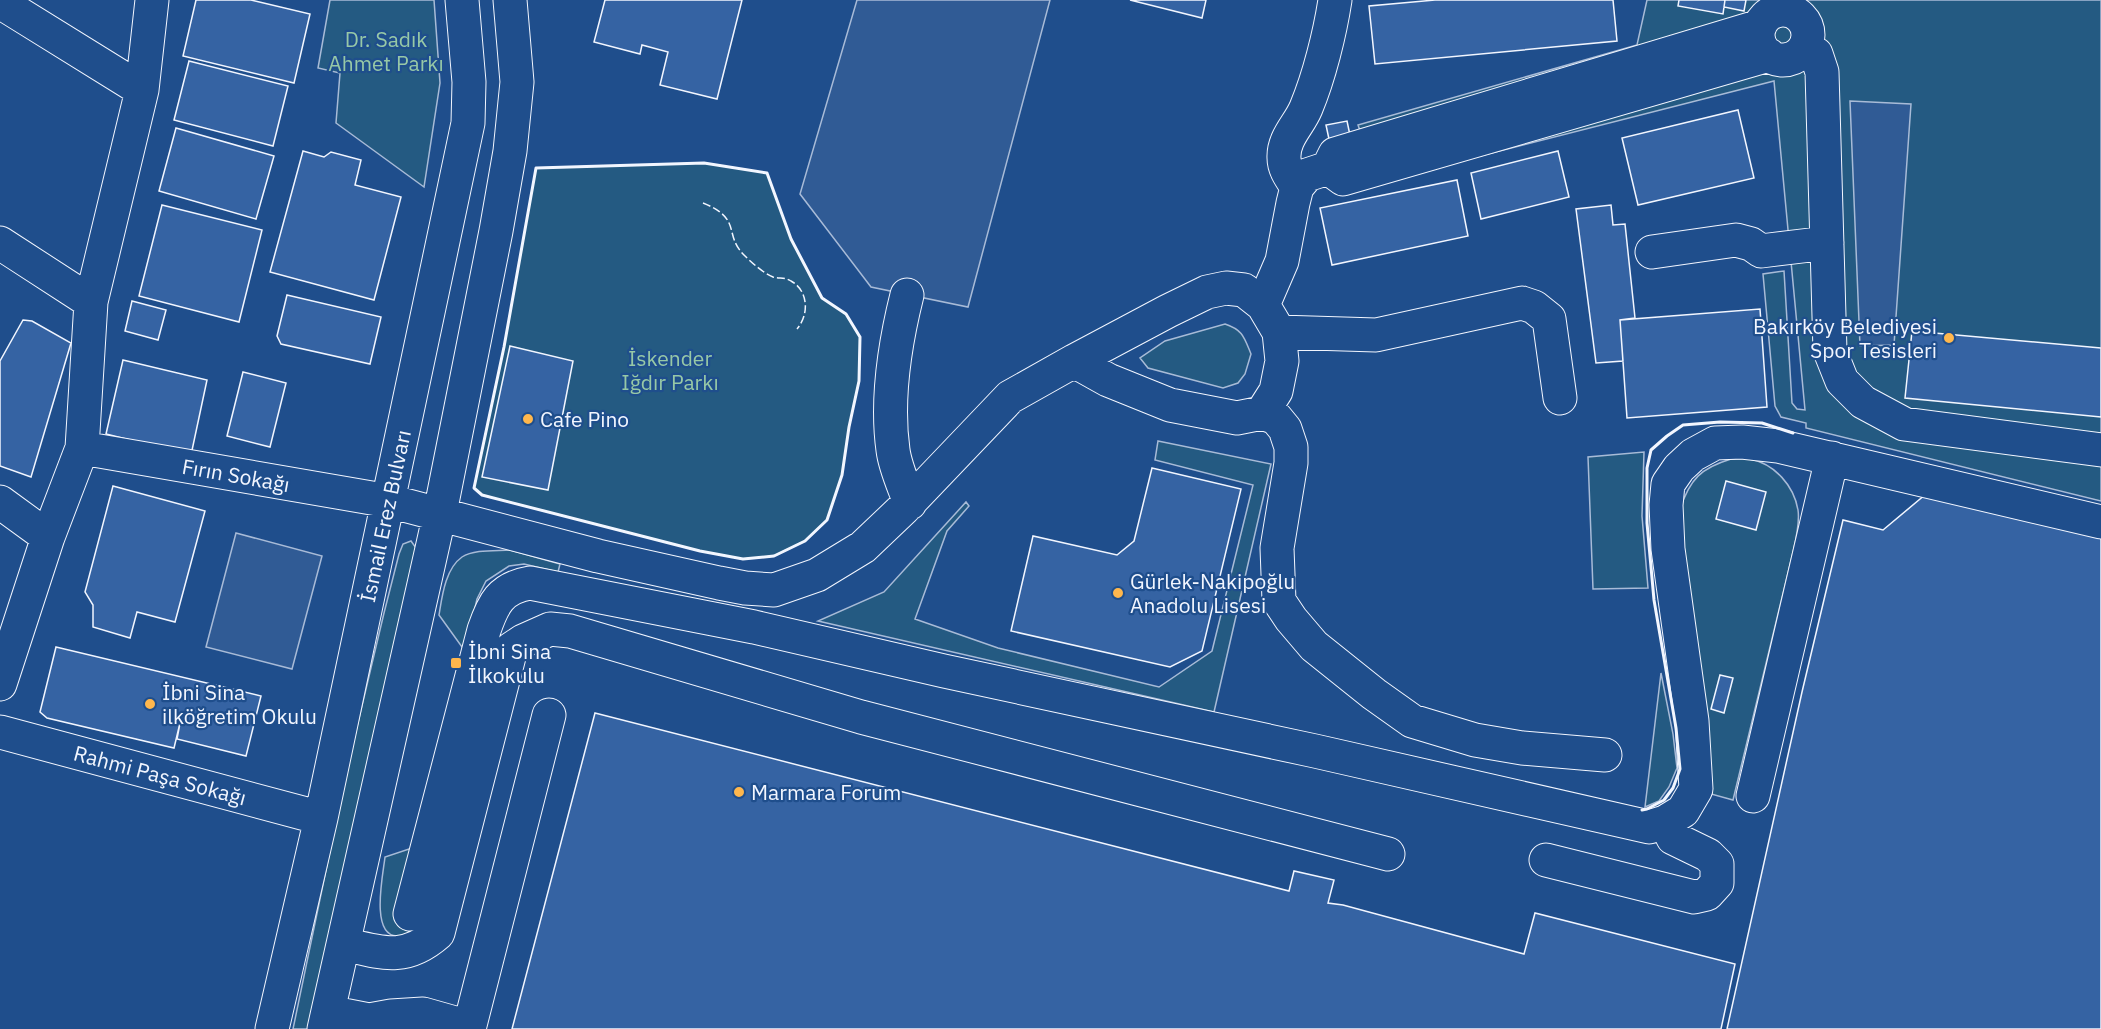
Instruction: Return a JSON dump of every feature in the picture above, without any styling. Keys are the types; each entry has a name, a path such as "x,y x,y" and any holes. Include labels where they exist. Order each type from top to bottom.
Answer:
{"street":[{"path":"0,684 48,537 82,448 91,302 142,90 152,0"},
{"name":"İsmail Erez Bulvarı","path":"272,1029 321,818 468,123 469,82 462,0"},
{"path":"510,0 517,82 510,151 440,513 326,1020 368,1024 391,1016 423,1014 469,1028 549,715"},
{"path":"1297,187 1288,174 1284,161 1284,150 1294,127 1306,110 1324,51 1335,0"},
{"path":"0,2 142,90"},
{"path":"1262,413 1276,391 1282,361 1271,319 1297,187 1307,175 1328,168 1335,154 1800,16 1808,31 1805,47 1816,54 1822,72 1830,351 1842,381 1863,402 1885,416 1905,424 2101,450"},
{"path":"1652,252 1736,240 1751,244 1761,251 1827,243"},
{"path":"0,243 91,302"},
{"name":"Fırın Sokağı","path":"82,448 389,501 598,556 719,583 774,590 817,575 863,547 910,502 1010,397 1074,361 1207,292 1226,288 1244,290 1271,319"},
{"path":"907,295 897,337 891,417 893,452 910,502"},
{"path":"1271,319 1376,335 1522,303 1534,307 1549,319 1560,398"},
{"path":"1074,361 1108,380 1170,405 1237,418 1262,413 1276,418 1285,429 1291,447 1291,463 1277,548 1279,601 1314,646 1374,694 1412,721 1475,740 1522,748 1605,755"},
{"path":"410,914 484,630 492,608 505,592 516,585 530,583 716,619 944,671 1327,753 1650,827 1665,822 1683,811 1696,789 1692,721 1668,549 1666,505 1668,484 1679,468 1693,455 1715,443 1742,442 1778,446 2101,522"},
{"path":"1752,796 1832,458"},
{"path":"0,502 48,537"},
{"path":"716,619 719,583"},
{"path":"344,944 389,954 414,949 428,942 438,933 511,649 550,629 570,631 861,717 1388,854"},
{"name":"Rahmi Paşa Sokağı","path":"0,732 321,818"},
{"path":"1546,860 1694,897 1707,894 1718,883 1717,864 1708,855 1673,838 1665,822"}],"green space":[{"name":"Dr. Sadık Ahmet Parkı","path":"330,0 434,0 440,83 424,187 336,123 340,73 318,68"},
{"name":"Bakırköy Belediyesi Spor Tesisleri","path":"1647,0 2101,0 2101,501 1806,428 1806,423 1781,417 1775,406 1763,274 1784,271 1792,403 1797,409 1805,410 1774,81 1378,182 1358,125 1637,45"},
{"name":"İskender Iğdır Parkı","path":"704,163 767,173 791,239 822,298 846,314 860,337 859,381 842,475 827,520 805,541 774,556 743,559 700,551 482,495 474,488 504,347 536,168"},
{"path":"1225,324 1242,335 1251,354 1245,374 1238,383 1223,388 1148,368 1140,358 1165,341"},
{"path":"1158,441 1271,464 1214,712 818,621 884,592 966,502 969,506 947,531 915,619 998,648 1159,687 1212,651 1253,485 1155,460"},
{"path":"1644,452 1642,516 1648,588 1593,589 1588,457"},
{"path":"1731,459 1750,459 1775,471 1788,485 1798,510 1794,547 1733,800 1711,794 1680,509 1688,490 1698,476 1712,466"},
{"path":"411,541 416,548 311,1029 293,1029 347,769 384,613 399,554 403,544"},
{"path":"510,550 560,564 558,572 524,564 509,566 486,581 477,599 466,647 462,647 439,615 448,576 456,562 467,554"},
{"path":"1661,673 1677,768 1669,787 1659,801 1645,807"},
{"path":"412,848 419,922 416,933 397,936 389,933 383,926 381,915 380,903 385,857"}],"shaded area":[{"path":"857,0 1050,0 968,307 871,287 800,194"},
{"path":"1850,101 1911,104 1894,345 1860,346"},
{"path":"236,533 322,556 292,669 206,647"}],"building":[{"path":"196,0 251,0 310,14 294,83 183,56"},
{"path":"605,0 742,0 717,99 660,85 668,52 642,45 640,54 594,42"},
{"path":"1130,0 1206,0 1202,18"},
{"path":"1435,0 1613,0 1617,41 1375,64 1369,6"},
{"path":"1679,0 1725,0 1723,14 1678,6"},
{"path":"1725,0 1746,0 1744,11 1724,7"},
{"path":"189,61 288,86 273,146 174,120"},
{"path":"1738,110 1754,178 1638,205 1622,138"},
{"path":"1347,121 1351,140 1330,144 1326,125"},
{"path":"176,128 274,156 256,219 159,191"},
{"path":"303,151 324,157 331,152 361,160 355,185 401,197 374,300 270,272"},
{"path":"1558,151 1569,197 1481,219 1471,173"},
{"path":"1457,180 1468,236 1332,265 1320,208"},
{"path":"162,205 262,230 239,322 139,296"},
{"path":"1611,205 1613,225 1625,224 1635,318 1620,320 1623,361 1596,363 1576,209"},
{"path":"287,295 381,317 370,364 281,344 277,336"},
{"path":"132,301 166,310 158,340 125,331"},
{"path":"1760,309 1767,407 1627,418 1620,320"},
{"path":"23,320 32,321 71,343 31,477 0,466 0,361"},
{"path":"1912,331 2101,348 2101,417 1905,398"},
{"name":"Cafe Pino","path":"510,346 573,361 548,490 482,477"},
{"path":"123,360 207,380 191,455 106,434"},
{"path":"243,372 286,383 270,447 227,436"},
{"name":"Gürlek-Nakipoğlu Anadolu Lisesi","path":"1152,468 1241,489 1202,651 1170,667 1011,631 1033,536 1117,555 1134,541"},
{"path":"1726,481 1766,492 1756,530 1716,519"},
{"path":"113,486 205,511 175,622 137,612 130,638 93,627 93,605 85,592"},
{"path":"1932,489 2101,531 2101,1029 1727,1029 1843,520 1883,530"},
{"name":"İbni Sina ilköğretim Okulu","path":"56,647 261,696 246,756 177,739 180,723 174,748 47,718 40,712"},
{"path":"1720,675 1733,678 1724,713 1711,709"},
{"name":"Marmara Forum","path":"595,713 1289,891 1294,871 1334,880 1328,903 1343,905 1524,954 1535,913 1735,964 1721,1029 512,1029"}],"fence":[{"path":"703,203 715,209 728,221 734,240 750,261 769,275 786,279 797,285 805,304 804,317 797,329"}],"wall":[{"path":"704,163 767,173 791,239 822,298 846,314 860,337 859,381 842,475 827,520 805,541 774,556 743,559 700,551 482,495 474,488 504,347 536,168 704,163"},
{"path":"1642,810 1664,800 1673,788 1680,769 1676,728 1654,600 1647,523 1647,468 1651,450 1683,425 1720,422 1762,423 1793,433"}],"place":[{"name":"Bakırköy Belediyesi Spor Tesisleri","path":"1949,338"},
{"name":"Cafe Pino","path":"528,419"},
{"name":"Gürlek-Nakipoğlu Anadolu Lisesi","path":"1118,593"},
{"name":"İbni Sina İlkokulu","path":"456,663"},
{"name":"İbni Sina ilköğretim Okulu","path":"150,704"},
{"name":"Marmara Forum","path":"739,792"}]}
